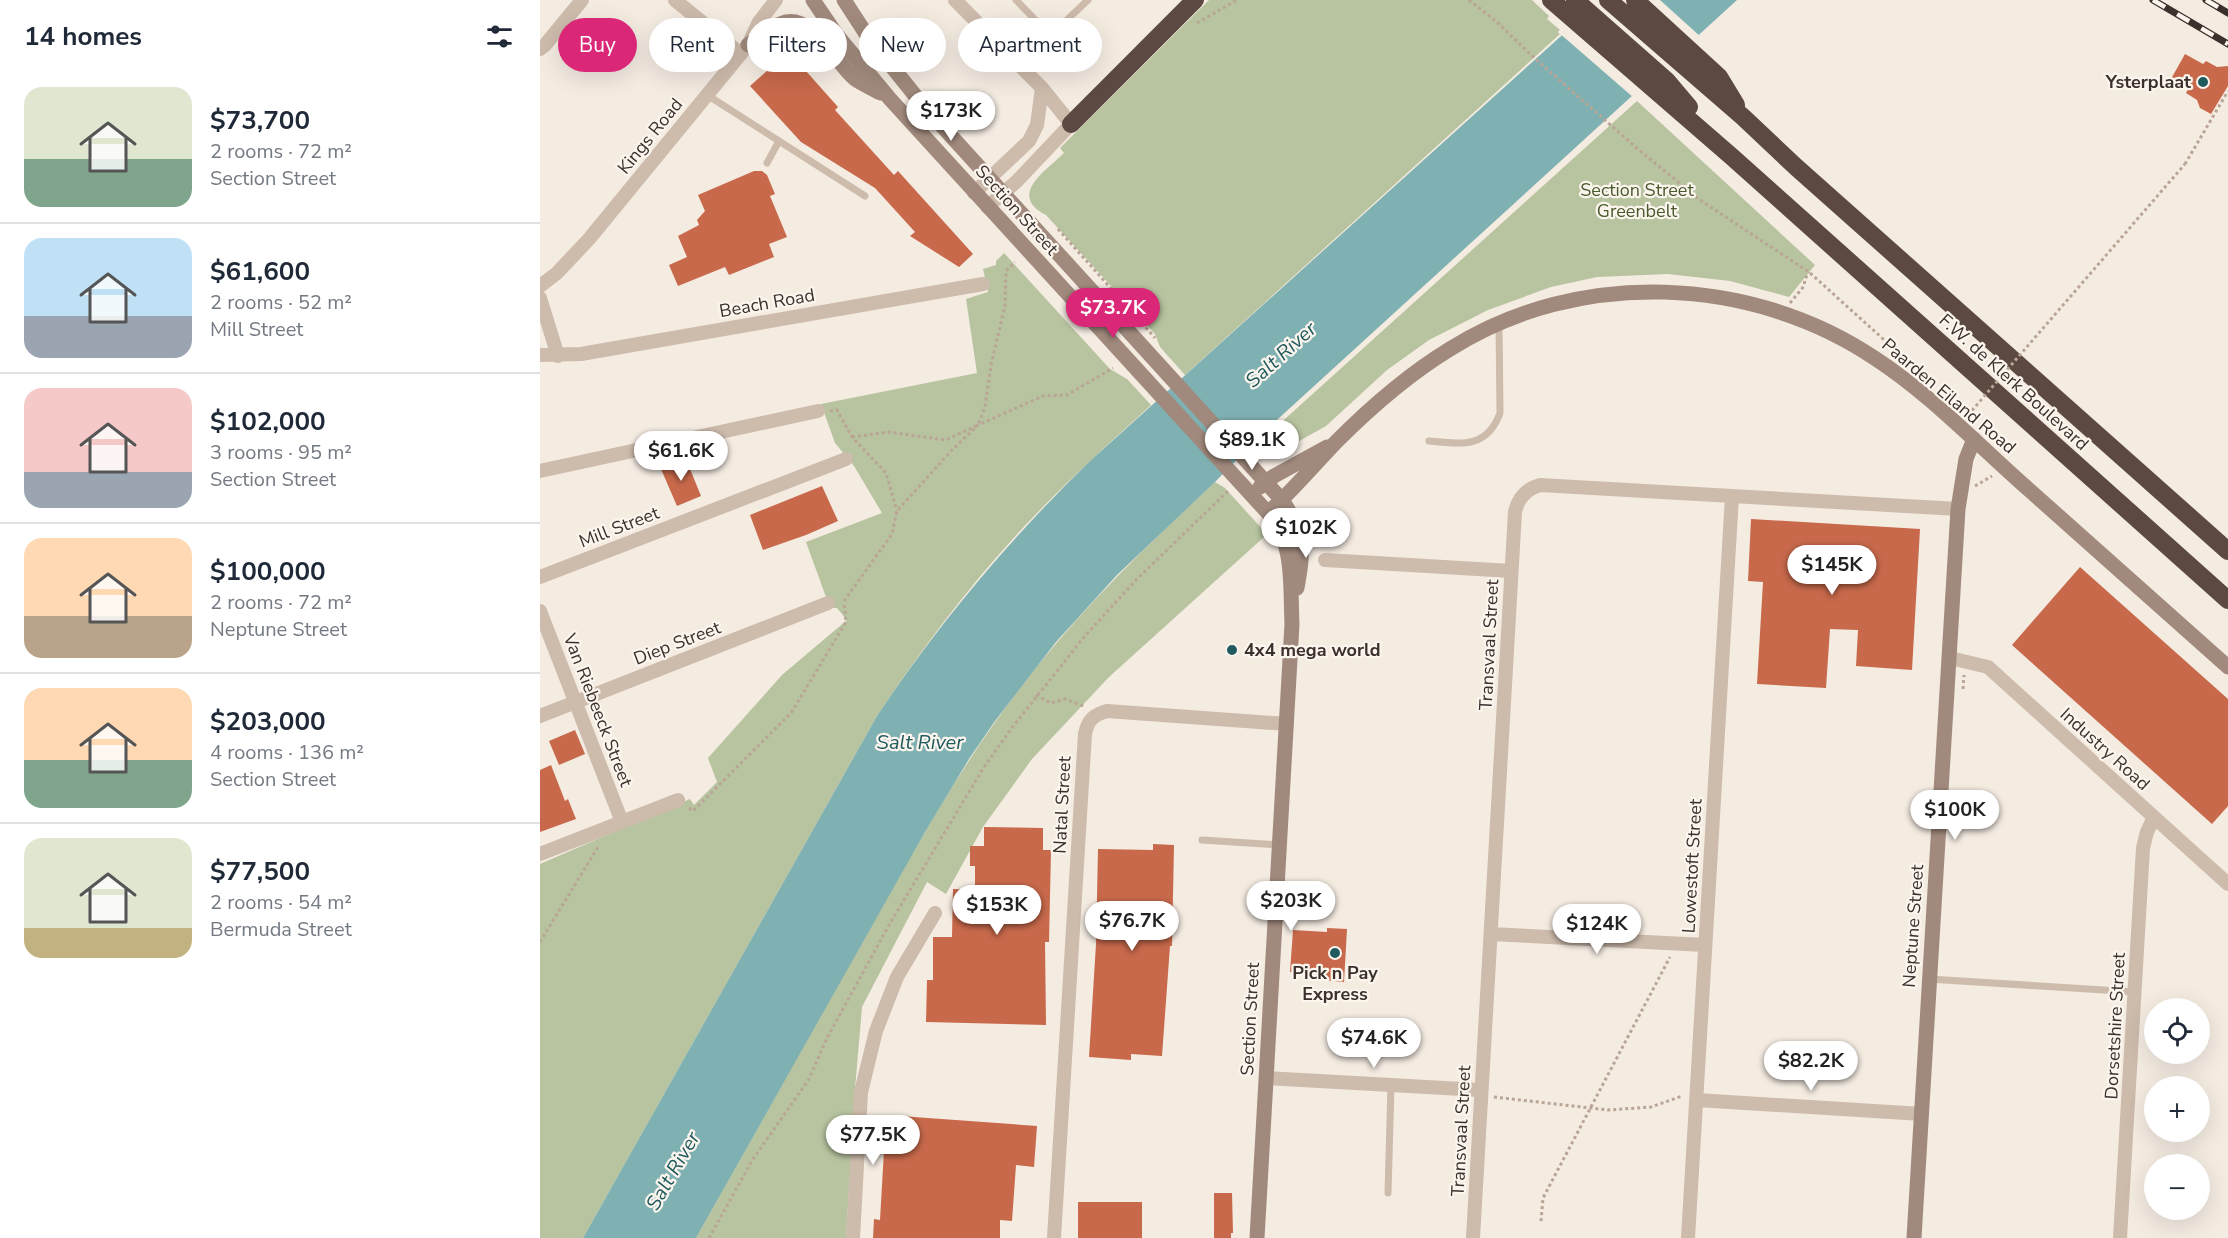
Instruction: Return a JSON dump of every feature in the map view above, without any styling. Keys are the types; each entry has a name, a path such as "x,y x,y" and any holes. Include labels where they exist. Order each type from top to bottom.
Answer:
{"highway":[{"path":"1071,124 1195,0"},
{"path":"1608,0 1690,61"},
{"path":"1635,0 1690,61"},
{"name":"F.W. de Klerk Boulevard","path":"1564,5 1661,86 1772,195 2228,600"},
{"name":"F.W. de Klerk Boulevard","path":"1690,61 1743,117 1796,167 2228,551"}],"street":[{"path":"540,49 582,0"},
{"path":"675,0 745,49 781,23 803,24 814,32 855,79 890,99"},
{"name":"Kings Road","path":"540,286 557,273 588,239 745,49 759,22 776,0"},
{"name":"Section Street","path":"813,0 836,34 890,99 1268,513 1278,525 1288,548 1292,624 1257,1238"},
{"name":"Section Street","path":"844,0 868,37 922,104 1282,500 1299,530 1302,545 1302,562 1292,624"},
{"path":"955,0 1042,88 1071,124 1003,195 987,207"},
{"path":"974,193 1029,141 1037,125 1042,88"},
{"name":"Beach Road","path":"540,355 581,354 983,284"},
{"name":"Paarden Eiland Road","path":"1268,513 1337,441 1412,374 1452,347 1533,310 1562,302 1610,294 1644,292 1705,295 1782,312 1811,323 1876,359 1909,383 2228,667"},
{"path":"540,298 558,356"},
{"path":"540,471 818,411"},
{"name":"Neptune Street","path":"1914,1238 1958,509 1966,459 1974,440"},
{"name":"Paarden Eiland Road","path":"1251,495 1266,482 1337,441"},
{"name":"Mill Street","path":"540,577 846,459"},
{"name":"Transvaal Street","path":"1473,1238 1511,571 1517,504 1520,498 1533,487 1540,485 1958,509"},
{"name":"Lowestoft Street","path":"1688,1238 1732,496"},
{"path":"1325,560 1511,571"},
{"name":"Diep Street","path":"540,716 828,603"},
{"name":"Van Riebeeck Street","path":"540,611 622,822"},
{"name":"Industry Road","path":"1950,658 1988,668 2228,884"},
{"name":"Natal Street","path":"1054,1238 1085,734 1088,723 1095,714 1107,711 1287,724"},
{"path":"540,854 678,800"},
{"name":"Dorsetshire Street","path":"2120,1238 2143,848 2154,817"},
{"path":"853,1238 861,1092 876,1031 897,977 935,913"},
{"path":"1491,934 1705,945"},
{"path":"1266,1078 1480,1090"},
{"path":"1697,1100 1922,1114"}],"lane":[{"path":"1016,0 1045,30 1050,32 1055,31 1088,0"},
{"path":"707,95 865,196"},
{"path":"767,163 779,141"},
{"path":"1429,441 1463,444 1479,439 1496,426 1500,413 1499,324"},
{"path":"1202,840 1280,845"},
{"path":"1929,978 2134,992"},
{"path":"1388,1193 1391,1085"}],"path":[{"path":"1190,27 1237,0"},
{"path":"1469,0 1497,22 1639,150 1700,200 1809,272 1915,367"},
{"path":"1968,415 2185,164 2228,91"},
{"path":"1053,224 1155,334 1156,341"},
{"path":"897,511 951,451 978,425 985,407 991,365 1005,306 1006,271 1015,262"},
{"path":"1782,312 1804,286 1804,279 1809,272"},
{"path":"852,437 889,432 946,440 1043,396 1067,395 1113,368"},
{"path":"818,411 837,410 852,437 886,473 897,511 892,534 844,602 832,606 828,603"},
{"path":"709,1238 753,1159 809,1079 827,1038 889,925 978,777 1036,695 1084,637 1136,580 1226,495 1230,488"},
{"path":"678,800 693,811 791,713 846,622 844,602"},
{"path":"1036,695 1051,702 1065,699 1089,708"},
{"path":"540,942 600,842 600,831"},
{"path":"1541,1221 1543,1198 1670,959 1672,944"},
{"path":"1480,1090 1504,1099 1608,1110 1652,1107 1685,1095 1697,1100"}],"green space":[{"path":"1209,0 1532,0 1549,16 1547,19 1560,30 1558,32 1560,34 1185,375 1160,347 1155,334 1046,215 1035,207 1030,199 1030,191 1040,175 1064,153 1060,148"},
{"name":"Section Street Greenbelt","path":"1637,101 1815,265 1789,297 1730,281 1668,274 1597,277 1551,287 1488,310 1429,340 1387,370 1326,426 1276,454 1264,454 1254,447"},
{"path":"1004,253 1110,369 1127,379 1151,405 1068,482 1018,533 934,634 877,716 583,1238 540,1238 540,864 690,799 694,805 717,782 708,758 782,675 847,620 837,608 830,608 806,542 882,513 854,466 835,443 821,404 977,373 966,299 988,292 983,269 996,265 996,261"},
{"path":"1215,482 1225,488 1263,530 1264,537 1109,677 1032,759 983,827 946,894 927,882 862,1007 846,1238 696,1238 900,875 996,720 1087,608"}],"water":[{"name":"Salt River","path":"1601,0 1737,0 1266,430 1117,575 1056,642 995,721 969,759 925,832 696,1238 583,1238 877,716 925,648 976,583 1059,491 1089,462"}],"pier":[{"path":"1596,0 1660,0 1701,37 1634,98 1558,32"}],"building":[{"name":"Ysterplaat","path":"2185,54 2203,64 2206,61 2217,67 2228,66 2228,86 2211,114 2200,108 2197,100 2186,93 2188,89 2171,79"},
{"path":"766,72 807,72 838,107 835,110 894,175 898,171 973,254 959,267 910,236 915,232 875,188 801,142 750,86"},
{"path":"754,171 762,171 767,175 775,194 770,196 787,237 769,244 774,257 729,275 725,267 678,286 669,265 687,257 678,236 699,225 697,220 705,211 698,195"},
{"path":"686,459 701,496 677,506 661,469"},
{"path":"822,486 838,521 763,550 750,515"},
{"path":"1751,519 1920,529 1912,670 1856,666 1858,630 1830,629 1826,688 1757,684 1763,582 1748,581"},
{"path":"2080,567 2228,699 2228,806 2212,824 2012,645"},
{"path":"575,730 585,754 559,765 549,741"},
{"path":"551,765 565,801 568,799 576,819 540,832 540,770"},
{"path":"984,827 1043,828 1043,850 1051,850 1049,942 1045,942 1046,1025 926,1022 927,980 933,980 933,937 952,937 953,889 975,890 975,866 970,866 970,846 984,846"},
{"path":"1153,844 1174,845 1172,946 1170,946 1162,1056 1131,1054 1131,1060 1089,1057 1096,944 1098,849 1153,850"},
{"path":"1327,928 1347,929 1344,982 1323,980 1324,975 1290,972 1293,930 1327,932"},
{"path":"886,1115 1037,1126 1034,1167 1016,1165 1012,1221 1000,1220 1000,1238 873,1238 874,1219 880,1220"},
{"path":"1214,1193 1232,1193 1233,1233 1231,1233 1231,1238 1214,1238"},
{"path":"1078,1202 1142,1202 1142,1238 1078,1238"}],"railway":[{"path":"2153,0 2228,44"},
{"path":"2206,0 2228,13"}],"place":[{"name":"Ysterplaat","path":"2203,82"},
{"name":"4x4 mega world","path":"1232,650"},
{"name":"Pick n Pay Express","path":"1335,953"}]}
